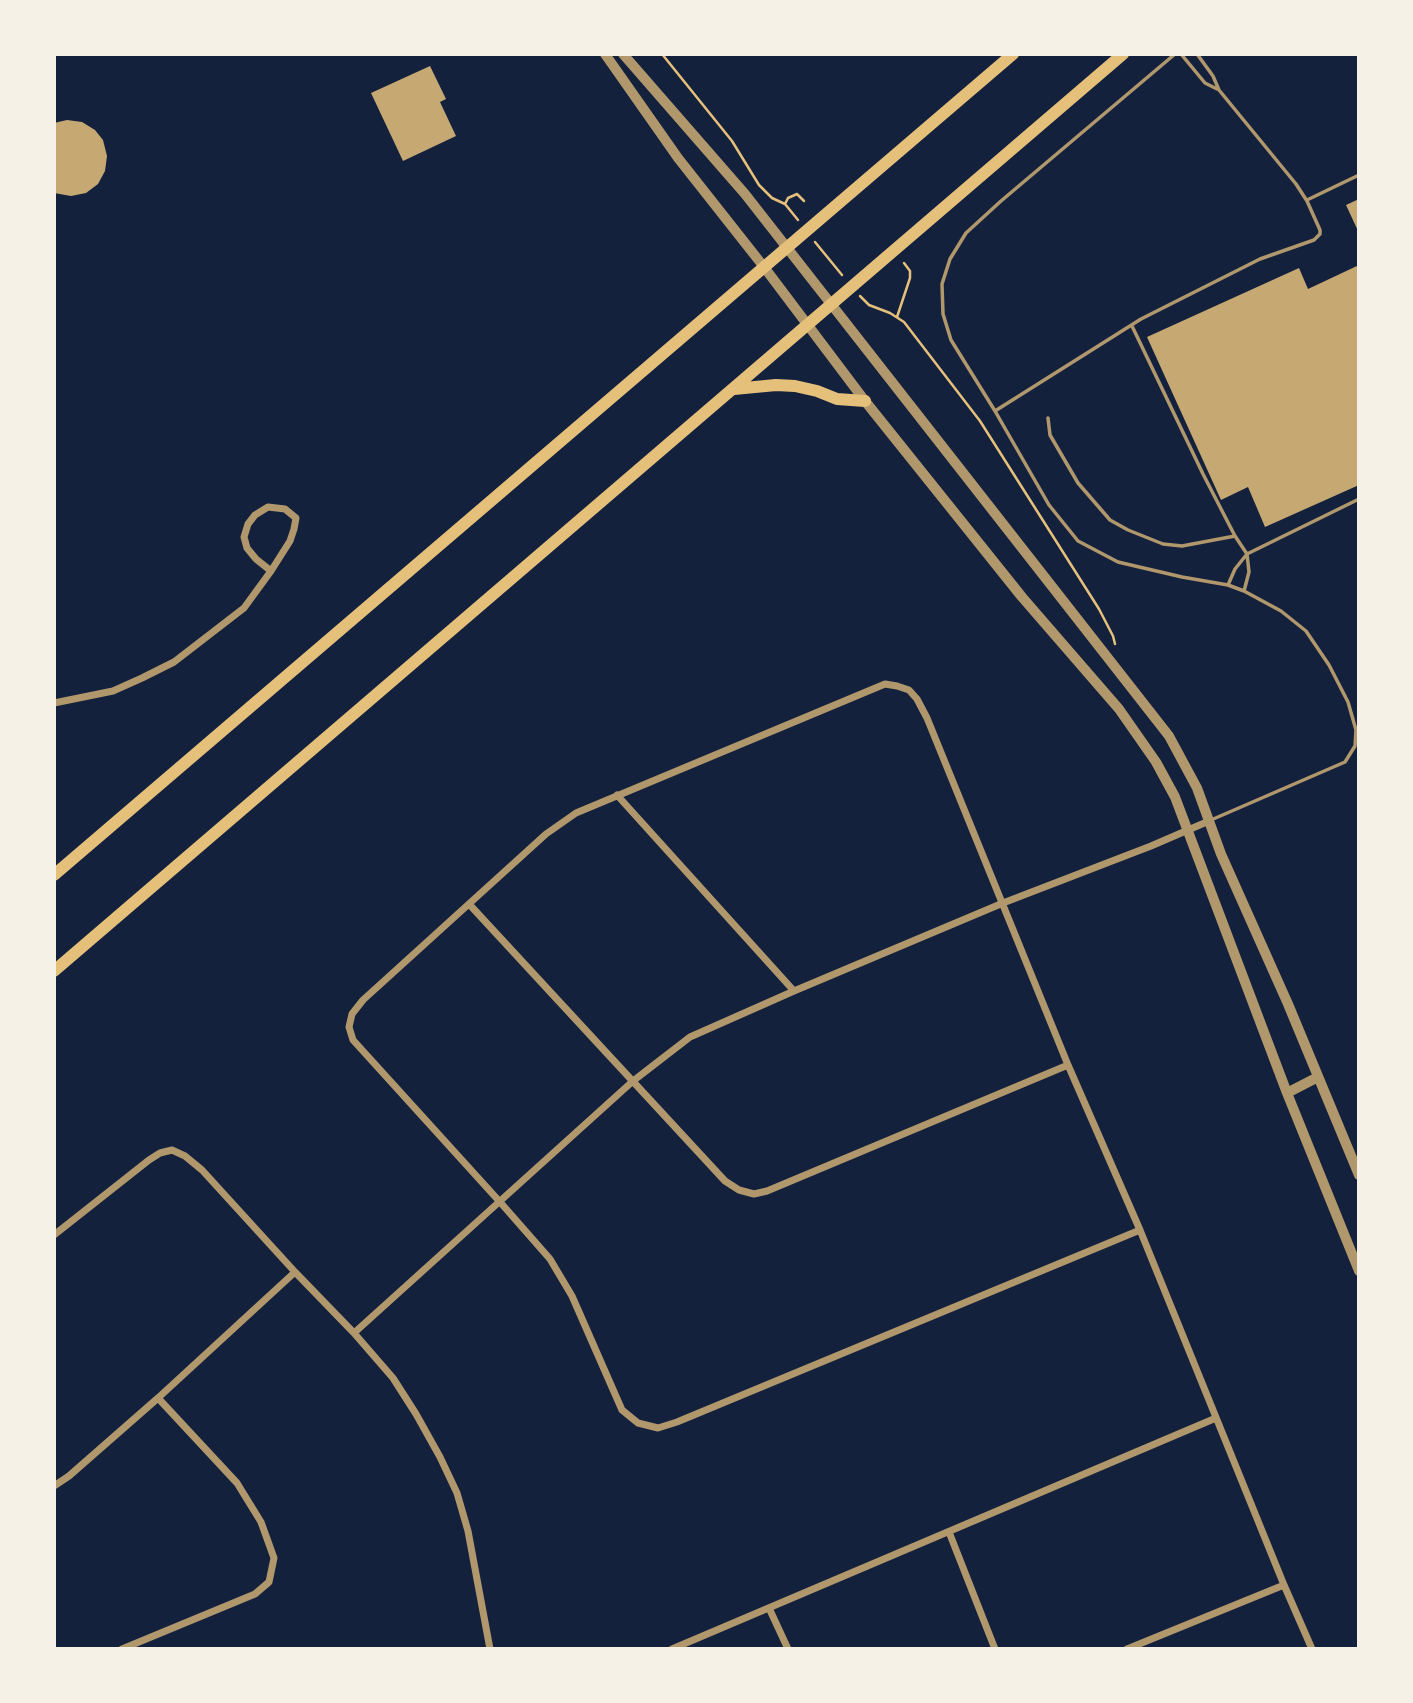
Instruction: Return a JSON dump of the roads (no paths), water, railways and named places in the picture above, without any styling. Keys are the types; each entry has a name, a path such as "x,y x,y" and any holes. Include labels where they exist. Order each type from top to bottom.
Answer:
{"highway":[{"path":"54,875 1013,54"},
{"path":"54,971 1123,54"},
{"path":"734,388 795,386 837,399 864,401"}],"street":[{"path":"605,54 678,158 864,401 1022,597 1104,692 1132,727 1165,777 1359,1271"},
{"path":"623,54 745,194 1169,736 1189,772 1359,1175"},
{"path":"54,704 113,691 174,662 244,608 271,571 290,541 296,518 285,509 268,507 255,515 248,524 244,537 247,548 271,571"},
{"path":"1140,1230 677,1422 658,1428 639,1423 622,1410 572,1296 550,1259 353,1040 349,1027 352,1014 363,1000 546,834 576,813 885,684 909,690 927,718 1068,1065 1140,1230 1312,1649"},
{"path":"617,795 794,991"},
{"path":"354,1333 633,1081 690,1037 1003,903 1209,821"},
{"path":"469,904 725,1181 739,1190 754,1194 767,1191 1068,1065"},
{"path":"1287,1093 1318,1077"},
{"path":"54,1235 160,1153 172,1150 186,1156 202,1170 354,1333 399,1387 440,1457 457,1493 471,1541 490,1649"},
{"path":"54,1486 158,1398 295,1272"},
{"path":"122,1649 255,1594 270,1582 274,1558 261,1522 237,1483 158,1398"},
{"path":"672,1649 1216,1418"},
{"path":"949,1532 995,1649"},
{"path":"1127,1649 1284,1585"},
{"path":"769,1608 788,1649"}],"lane":[{"path":"1175,54 966,233 950,259 942,284 943,314 951,340 1049,505 1078,541 1118,562 1182,578 1228,585 1244,591 1281,611 1306,631 1329,665 1348,702 1356,730 1355,746 1345,762 1209,821"},
{"path":"1181,54 1205,83 1219,90"},
{"path":"995,411 1183,297 1260,259 1318,238 1320,230 1296,184 1219,90 1213,76 1197,54"},
{"path":"1307,201 1359,176"},
{"path":"1132,326 1203,474 1247,554 1249,572 1244,591"},
{"path":"1048,418 1050,435 1078,484 1110,520 1163,544 1182,546 1235,536"},
{"path":"1228,585 1235,569 1247,554 1359,499"}]}
